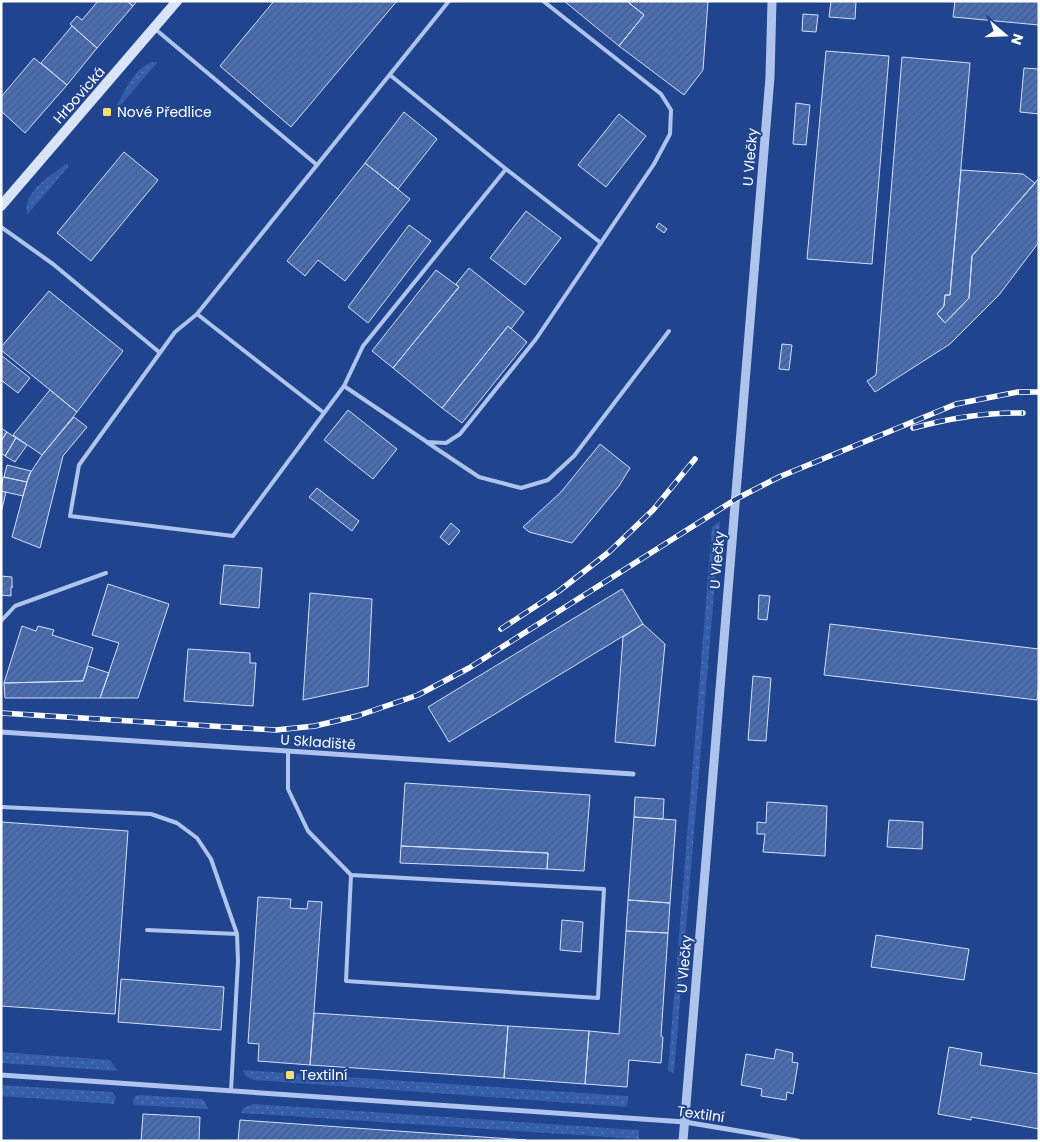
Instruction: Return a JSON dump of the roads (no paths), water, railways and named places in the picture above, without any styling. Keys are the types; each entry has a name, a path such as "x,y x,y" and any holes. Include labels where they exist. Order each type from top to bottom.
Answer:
{"main road":[{"name":"Hrbovická","path":"1,206 177,1"}],"street":[{"name":"U Vlečky","path":"683,1141 770,77 772,1"},
{"name":"U Skladiště","path":"1,732 633,774"},
{"name":"Textilní","path":"1,1075 684,1122 798,1141"}],"lane":[{"path":"449,1 197,314 175,332 159,352 79,465 70,516 233,536 344,386 363,346 506,169"},
{"path":"426,442 446,443 460,434 536,339 654,164 670,134 671,110 661,94 543,1"},
{"path":"154,28 317,165"},
{"path":"390,75 601,243"},
{"path":"1,226 53,264 159,352"},
{"path":"197,314 324,413"},
{"path":"344,386 479,476 522,488 548,480 574,456 669,331"},
{"path":"1,622 15,606 106,573"},
{"path":"288,751 288,788 308,831 351,875 604,889 598,998 346,981 351,875"},
{"path":"1,807 151,814 178,823 197,838 211,859 237,934 238,961 231,1090"},
{"path":"147,930 237,934"}],"railway":[{"path":"1,713 276,730 315,726 357,716 418,695 469,668 736,499 779,477 956,404 1018,392 1039,392"},
{"path":"913,428 968,416 1023,413"},
{"path":"501,629 559,591 609,552 653,510 695,459"}],"place":[{"name":"Nové Předlice","path":"107,112"},
{"name":"Textilní","path":"290,1075"}]}
